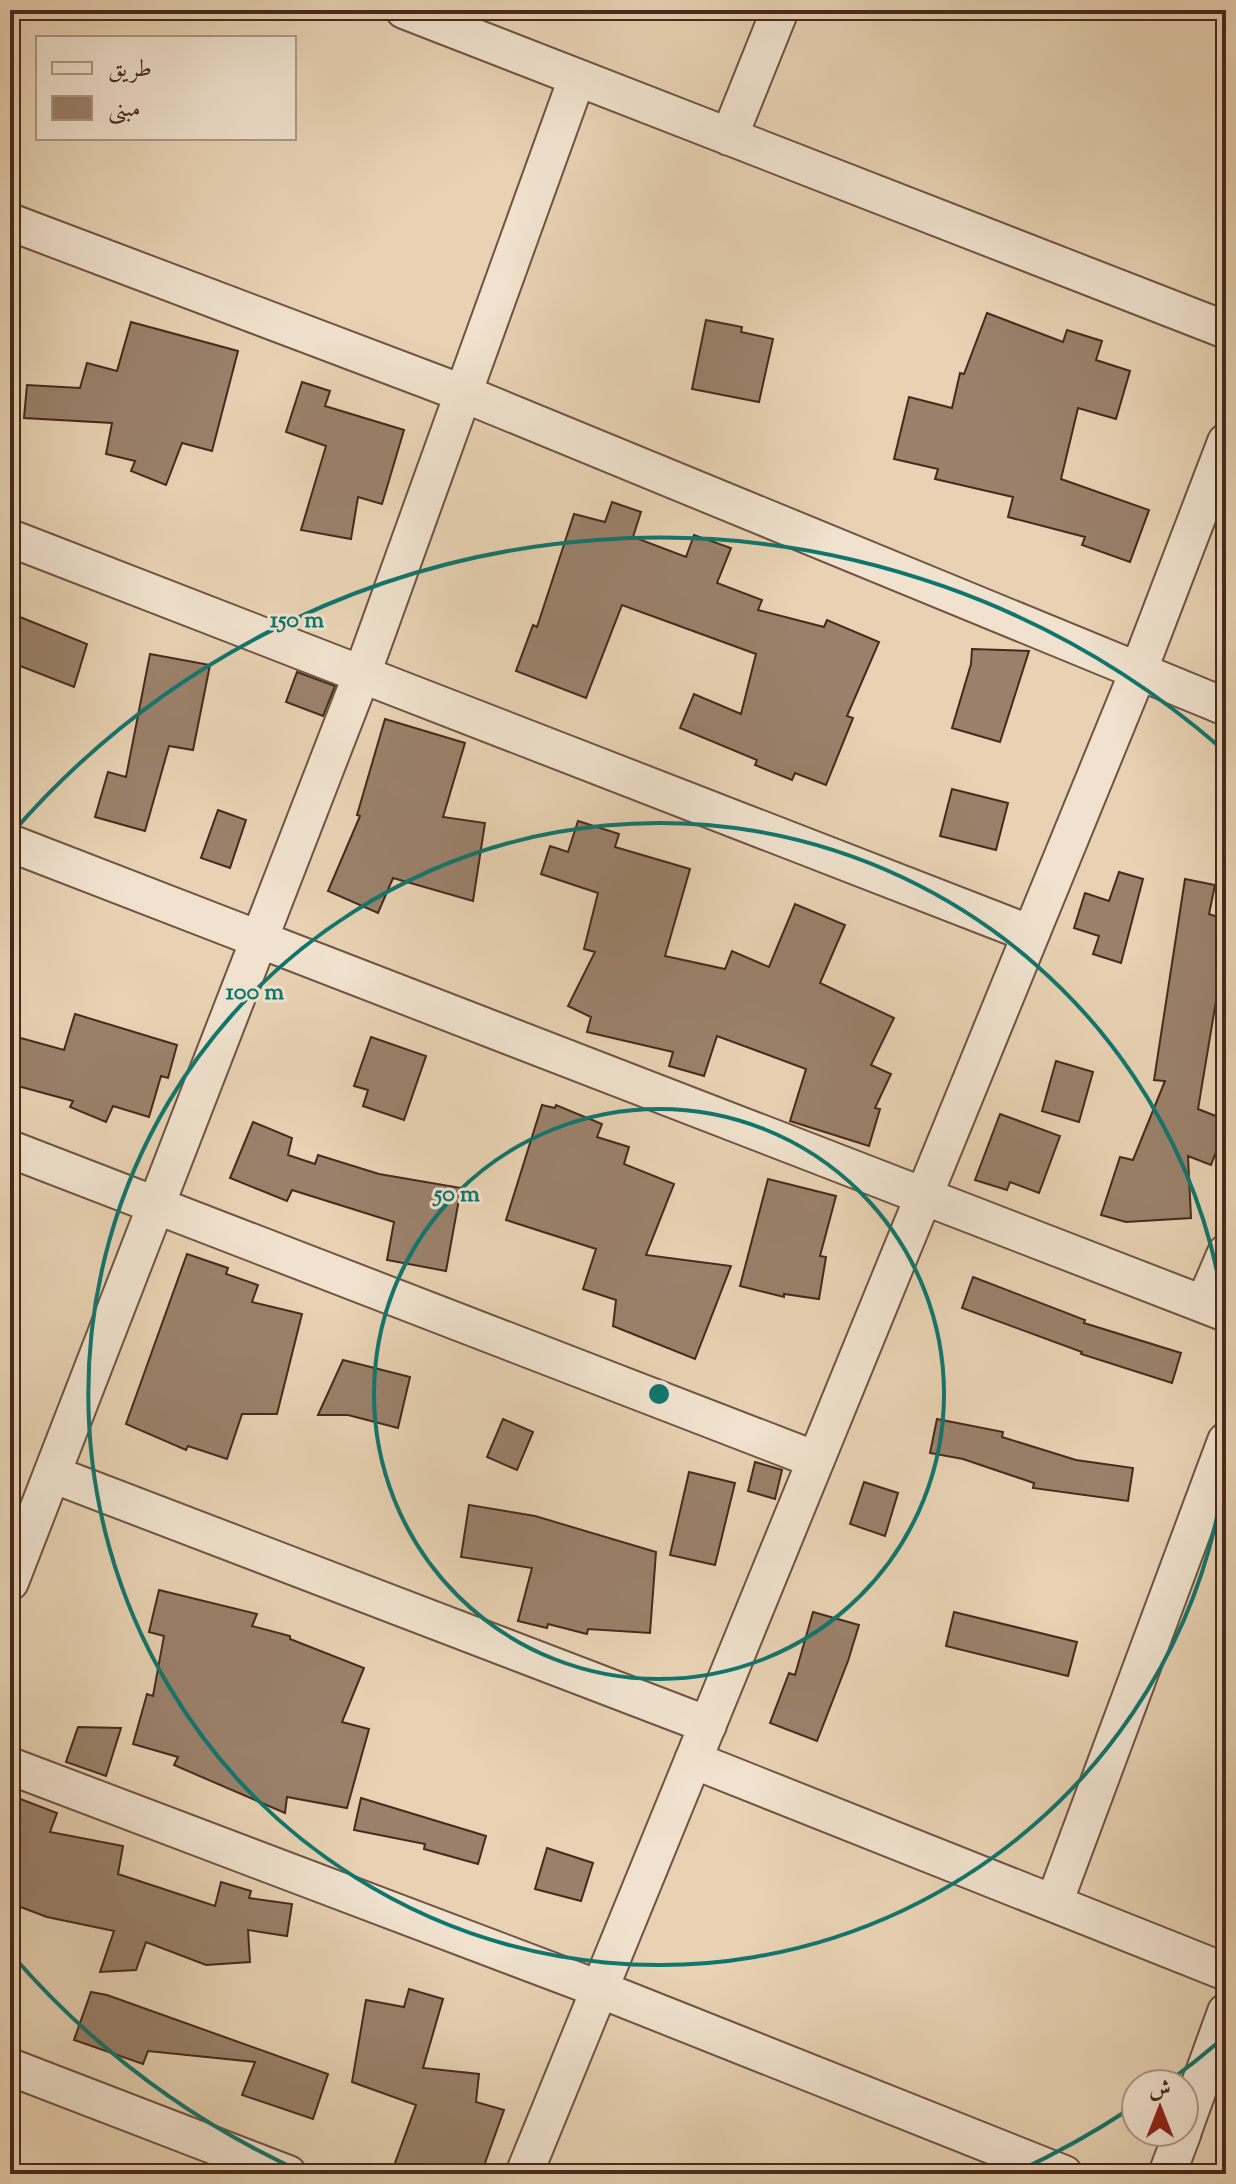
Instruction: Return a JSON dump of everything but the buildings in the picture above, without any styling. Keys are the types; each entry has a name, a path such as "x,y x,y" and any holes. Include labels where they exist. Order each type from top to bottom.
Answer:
{"street":[{"path":"404,10 1226,330"},
{"path":"729,137 780,10"},
{"path":"10,1582 362,674 577,78"},
{"path":"10,222 462,393 1226,707"},
{"path":"524,2174 1138,672 1226,442"},
{"path":"10,538 1031,934"},
{"path":"10,843 1215,1308 1226,1253"},
{"path":"10,1149 816,1460"},
{"path":"1054,1903 1226,1441"},
{"path":"52,1474 708,1725"},
{"path":"693,1760 1226,1972"},
{"path":"10,1766 599,1989 1064,2174"},
{"path":"1200,2083 1226,2012"},
{"path":"10,2067 288,2174"},
{"path":"1167,2174 1176,2148"}]}
